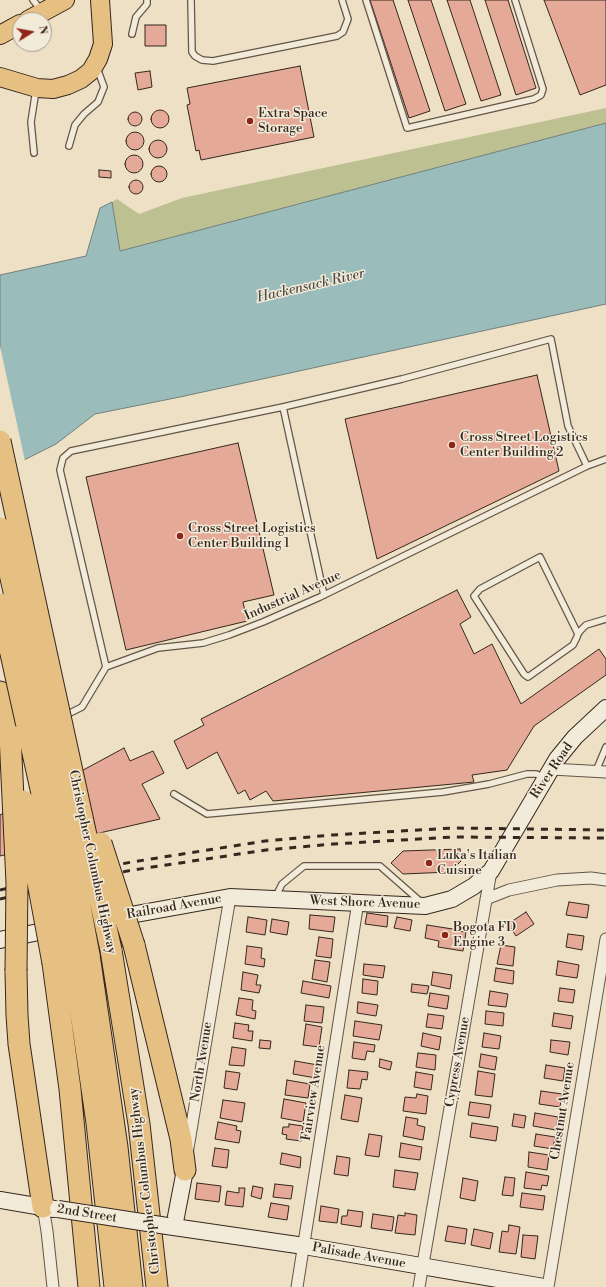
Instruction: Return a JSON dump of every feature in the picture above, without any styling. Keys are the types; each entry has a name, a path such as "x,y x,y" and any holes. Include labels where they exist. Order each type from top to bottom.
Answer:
{"highway":[{"name":"Christopher Columbus Highway","path":"0,441 55,725 111,950 139,1124 157,1287"},
{"name":"Christopher Columbus Highway","path":"0,528 62,810 81,957 115,1287"},
{"name":"Christopher Columbus Highway","path":"0,604 44,805 81,957 117,1147 132,1287"},
{"path":"0,692 8,741 42,896 53,963 70,1089 89,1287"},
{"path":"55,725 134,945 181,1140 185,1170"},
{"path":"8,741 17,883 16,1015 19,1044 50,1208"}],"main road":[{"path":"35,11 64,0"},
{"path":"0,77 37,88 53,89 68,85 90,71 95,64 104,44 100,0"},
{"path":"0,32 12,27"},
{"name":"River Road","path":"509,842 548,774 575,738 606,708"},
{"name":"Cypress Avenue","path":"490,871 509,842"},
{"name":"West Shore Avenue","path":"230,897 425,906 443,902 459,896 474,886 490,871"},
{"name":"Railroad Avenue","path":"0,940 82,923 230,897"},
{"name":"North Avenue","path":"170,1227 185,1170"},
{"name":"2nd Street","path":"0,1200 170,1227"},
{"name":"Palisade Avenue","path":"170,1227 304,1246 544,1287"}],"street":[{"path":"548,774 601,772"},
{"name":"Cypress Avenue","path":"419,1287 490,871"},
{"path":"486,899 508,890 557,880 591,878 606,880"},
{"name":"North Avenue","path":"185,1170 230,897"},
{"name":"Fairview Avenue","path":"297,1287 358,902"},
{"name":"Chestnut Avenue","path":"548,1287 606,939"},
{"path":"50,1208 47,1231 53,1287"}],"lane":[{"path":"132,34 136,17 147,4 147,0"},
{"path":"191,0 192,52 195,56 202,60 213,61 337,36 343,32 348,19 342,0"},
{"path":"366,0 407,128 534,99 541,95 543,89 515,0"},
{"path":"70,146 75,125 84,114 98,102 104,87 95,64"},
{"path":"34,153 30,122 37,88"},
{"path":"41,728 55,725 82,707 106,667 60,470 63,458 71,451 283,407 402,379 551,339 568,426 587,466"},
{"path":"283,407 324,596"},
{"name":"Industrial Avenue","path":"106,667 158,648 203,643 228,636 324,596 587,466 606,459"},
{"path":"578,634 540,557 480,588 474,596 524,674 528,677 573,645 578,634 586,625 606,619"},
{"path":"8,741 34,732"},
{"path":"601,772 606,747"},
{"path":"174,794 207,814 443,792 489,784 527,774 548,774"},
{"path":"274,899 282,884 304,866 380,866 425,906"}],"green space":[{"path":"606,108 606,123 120,251 112,202 117,199 139,214 182,198"}],"water":[{"name":"Hackensack River","path":"606,123 606,304 180,397 95,414 56,444 0,472 0,275 86,256 100,208 112,202 120,251"}],"pier":[{"path":"0,346 25,461 0,474"}],"building":[{"path":"370,0 393,0 430,111 409,118"},
{"path":"408,0 431,0 466,104 445,111"},
{"path":"447,0 470,0 501,95 481,101"},
{"path":"485,0 508,0 536,88 516,95"},
{"path":"544,0 606,0 606,85 580,95"},
{"path":"145,25 166,25 166,46 145,46"},
{"name":"Extra Space Storage","path":"300,66 314,137 201,160 199,150 196,151 187,105 190,104 187,88"},
{"path":"150,71 152,87 138,90 135,73"},
{"path":"160,110 166,113 169,119 166,125 160,128 154,125 151,119 154,113"},
{"path":"135,112 140,114 142,119 140,124 135,126 130,124 128,119 130,114"},
{"path":"135,132 141,135 144,141 141,147 135,150 129,147 126,141 129,135"},
{"path":"154,140 162,140 167,145 165,156 162,158 154,158 149,153 149,145"},
{"path":"134,155 140,158 143,164 140,170 134,173 128,170 125,164 128,158"},
{"path":"159,166 166,171 167,174 162,181 159,182 152,177 151,174 156,167"},
{"path":"99,170 111,171 111,178 99,177"},
{"path":"133,180 139,180 143,184 143,190 139,194 133,194 129,190 129,184"},
{"name":"Cross Street Logistics Center Building 2","path":"537,375 559,471 377,559 345,419"},
{"name":"Cross Street Logistics Center Building 1","path":"238,443 274,595 243,602 247,621 126,650 86,477"},
{"path":"457,590 471,617 460,624 474,654 492,644 521,704 599,649 606,659 606,675 534,726 507,770 472,775 474,782 273,801 266,791 250,800 245,790 238,794 217,752 187,769 174,741 204,725 201,719"},
{"path":"124,748 130,761 153,751 164,773 142,784 160,819 0,856 0,815"},
{"path":"460,849 461,861 450,872 403,874 391,863 403,851"},
{"path":"569,902 589,905 587,918 566,915"},
{"path":"526,912 534,924 516,936 508,924"},
{"path":"367,913 388,916 387,927 365,924"},
{"path":"310,915 335,917 333,932 309,929"},
{"path":"248,917 267,920 265,935 246,932"},
{"path":"397,917 412,920 410,931 394,928"},
{"path":"272,919 289,922 287,935 270,932"},
{"name":"Bogota FD Engine 3","path":"427,925 466,932 463,951 438,947 439,941 425,938"},
{"path":"568,934 584,936 582,950 566,947"},
{"path":"319,937 333,939 331,958 316,956"},
{"path":"501,945 515,947 513,966 497,964"},
{"path":"247,946 262,948 261,958 265,959 264,967 245,964"},
{"path":"315,960 330,962 327,982 312,979"},
{"path":"558,961 579,965 577,978 556,975"},
{"path":"364,964 385,966 383,978 363,975"},
{"path":"496,968 514,971 513,984 494,981"},
{"path":"243,972 258,975 256,985 261,985 259,993 241,990"},
{"path":"433,972 452,975 450,989 431,985"},
{"path":"363,979 378,981 377,995 362,993"},
{"path":"303,981 331,986 329,998 301,993"},
{"path":"412,984 429,986 427,994 411,992"},
{"path":"560,988 575,990 573,1003 558,1001"},
{"path":"490,991 508,994 506,1007 488,1005"},
{"path":"430,993 449,996 447,1009 428,1006"},
{"path":"239,998 253,1000 252,1010 256,1011 255,1019 236,1015"},
{"path":"358,1002 378,1005 376,1016 357,1013"},
{"path":"306,1005 324,1007 322,1023 304,1021"},
{"path":"486,1011 504,1013 503,1026 485,1024"},
{"path":"554,1013 573,1016 571,1029 552,1026"},
{"path":"428,1014 444,1016 442,1029 426,1027"},
{"path":"355,1021 382,1025 379,1040 353,1036"},
{"path":"235,1023 249,1025 248,1031 253,1031 252,1041 233,1038"},
{"path":"306,1024 322,1027 319,1047 303,1045"},
{"path":"423,1033 441,1037 439,1050 421,1046"},
{"path":"484,1033 501,1036 499,1049 482,1047"},
{"path":"260,1040 271,1041 270,1049 259,1048"},
{"path":"551,1040 570,1042 568,1055 550,1052"},
{"path":"354,1042 375,1045 374,1052 367,1051 365,1060 352,1058"},
{"path":"232,1047 246,1049 244,1066 229,1065"},
{"path":"418,1053 436,1055 435,1070 416,1067"},
{"path":"481,1054 497,1057 495,1070 479,1067"},
{"path":"380,1059 392,1062 390,1070 379,1067"},
{"path":"295,1061 318,1065 316,1078 293,1074"},
{"path":"546,1065 565,1068 563,1081 544,1078"},
{"path":"349,1070 368,1072 367,1080 362,1079 360,1089 347,1088"},
{"path":"226,1071 240,1073 237,1090 224,1088"},
{"path":"478,1071 495,1074 492,1097 475,1095"},
{"path":"416,1072 433,1075 431,1090 414,1087"},
{"path":"287,1080 310,1084 308,1098 285,1095"},
{"path":"541,1091 562,1094 560,1107 539,1104"},
{"path":"417,1094 428,1096 426,1114 403,1111 405,1097 416,1098"},
{"path":"345,1095 362,1098 358,1122 341,1119"},
{"path":"284,1099 306,1103 303,1122 281,1118"},
{"path":"223,1100 245,1103 242,1122 220,1118"},
{"path":"470,1102 491,1105 489,1118 468,1115"},
{"path":"535,1113 558,1117 556,1130 533,1126"},
{"path":"514,1114 526,1116 524,1128 512,1126"},
{"path":"406,1117 418,1119 417,1125 425,1127 423,1140 403,1136"},
{"path":"218,1122 237,1126 236,1130 241,1131 239,1143 215,1139"},
{"path":"472,1123 498,1127 496,1141 470,1137"},
{"path":"289,1124 303,1126 301,1141 286,1139 287,1135 282,1134 283,1127 289,1127"},
{"path":"369,1134 382,1136 379,1157 365,1155"},
{"path":"536,1134 555,1137 553,1149 534,1146"},
{"path":"401,1143 422,1147 420,1160 399,1157"},
{"path":"215,1148 229,1150 227,1168 212,1166"},
{"path":"529,1152 549,1155 547,1170 528,1167"},
{"path":"282,1153 301,1157 300,1168 280,1164"},
{"path":"337,1156 350,1158 348,1176 334,1174"},
{"path":"395,1170 418,1173 415,1190 393,1187"},
{"path":"526,1172 549,1176 547,1186 542,1185 541,1190 524,1188"},
{"path":"505,1177 515,1178 513,1196 502,1195"},
{"path":"463,1178 478,1181 475,1201 460,1198"},
{"path":"197,1183 221,1186 219,1202 195,1199"},
{"path":"275,1184 293,1186 291,1199 273,1197"},
{"path":"253,1186 263,1188 261,1199 251,1196"},
{"path":"239,1188 245,1188 243,1207 225,1205 227,1191 239,1193"},
{"path":"522,1193 545,1196 543,1210 520,1207"},
{"path":"271,1203 289,1206 287,1220 268,1217"},
{"path":"321,1206 339,1209 337,1223 319,1221"},
{"path":"348,1210 363,1212 361,1227 341,1224 342,1216 347,1216"},
{"path":"405,1213 417,1215 415,1235 395,1233 398,1215 405,1216"},
{"path":"373,1214 394,1217 392,1231 371,1228"},
{"path":"509,1225 520,1227 516,1254 499,1252 502,1231 508,1232"},
{"path":"448,1226 467,1229 465,1244 445,1241"},
{"path":"474,1229 493,1233 490,1249 471,1245"},
{"path":"523,1235 538,1236 535,1259 521,1257"}],"railway":[{"path":"0,890 73,873 132,862 265,841 332,835 453,828 606,830"},
{"path":"0,899 75,881 133,870 266,850 333,844 453,837 606,838"}],"place":[{"name":"Extra Space Storage","path":"250,121"},
{"name":"Cross Street Logistics Center Building 2","path":"452,445"},
{"name":"Cross Street Logistics Center Building 1","path":"180,536"},
{"name":"Luka's Italian Cuisine","path":"429,863"},
{"name":"Bogota FD Engine 3","path":"445,935"}]}
